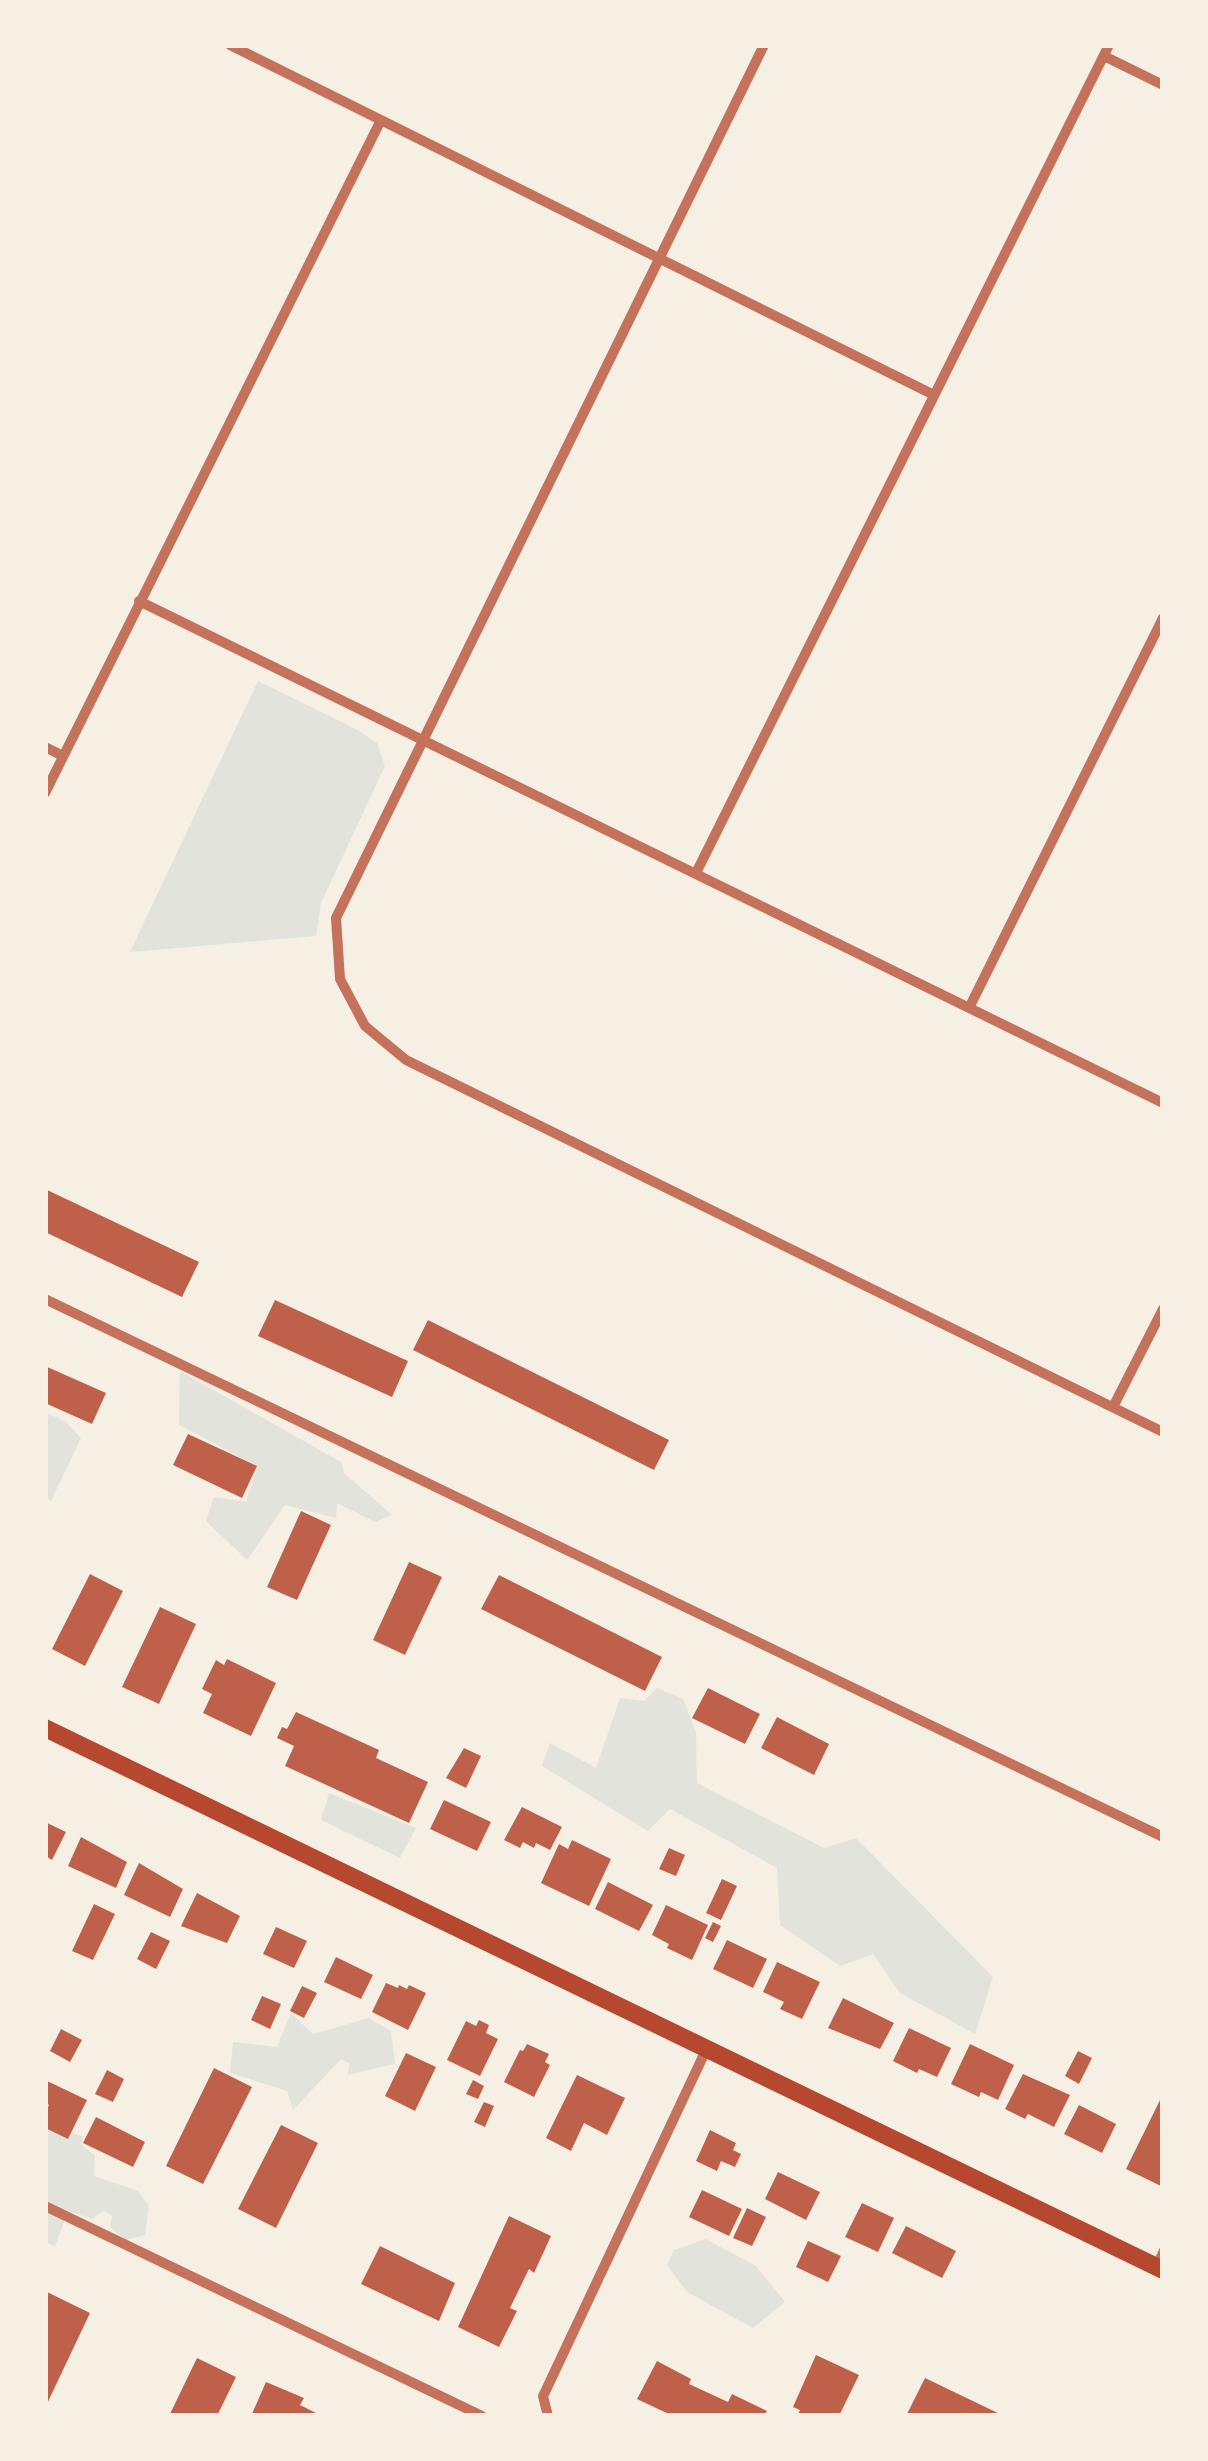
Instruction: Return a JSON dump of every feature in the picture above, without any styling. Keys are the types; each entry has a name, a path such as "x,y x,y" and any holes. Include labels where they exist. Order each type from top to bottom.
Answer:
{"main road":[{"path":"45,1728 1159,2268"}],"street":[{"path":"230,45 934,394"},
{"path":"764,45 336,918 340,979 365,1026 406,1060 1163,1432"},
{"path":"696,873 1107,51 1163,86"},
{"path":"45,793 380,122"},
{"path":"139,601 1163,1103"},
{"path":"970,1006 1163,618"},
{"path":"45,746 63,756"},
{"path":"45,1299 1163,1837"},
{"path":"1113,1407 1163,1309"},
{"path":"548,2416 543,2396 707,2048"},
{"path":"45,2206 482,2416"}],"lane":[{"path":"1159,2268 1163,2248"}],"shaded area":[{"path":"258,681 377,743 385,766 321,903 316,936 130,952"},
{"path":"180,1371 341,1462 344,1473 392,1515 375,1522 337,1503 336,1518 285,1505 247,1560 206,1521 214,1497 246,1502 257,1466 179,1425"},
{"path":"45,1412 66,1422 81,1438 51,1501 45,1498"},
{"path":"657,1688 683,1699 696,1732 697,1783 824,1848 856,1838 993,1977 975,2034 900,1993 873,1954 840,1966 780,1925 777,1868 670,1809 648,1831 542,1766 550,1743 596,1768 620,1698 644,1701"},
{"path":"329,1793 416,1828 400,1858 321,1820"},
{"path":"291,2013 313,2034 369,2018 391,2031 395,2064 347,2075 350,2064 341,2059 293,2110 287,2091 230,2073 233,2042 277,2047"},
{"path":"45,2129 67,2139 72,2132 83,2137 81,2144 95,2156 94,2176 138,2191 149,2206 145,2235 126,2240 110,2227 112,2216 104,2210 92,2219 68,2211 55,2246 45,2242"},
{"path":"706,2239 756,2266 785,2302 753,2328 687,2292 667,2265 674,2250"}],"building":[{"path":"45,1189 199,1262 182,1297 45,1232"},
{"path":"275,1300 408,1361 392,1397 258,1336"},
{"path":"428,1320 669,1440 654,1470 413,1350"},
{"path":"45,1366 106,1393 92,1424 45,1403"},
{"path":"188,1434 257,1466 242,1498 173,1465"},
{"path":"301,1511 331,1525 297,1600 267,1587"},
{"path":"409,1562 442,1577 405,1655 373,1640"},
{"path":"90,1574 123,1591 85,1666 52,1649"},
{"path":"499,1575 662,1657 645,1691 481,1609"},
{"path":"160,1607 196,1624 159,1704 122,1687"},
{"path":"227,1659 276,1683 251,1736 203,1713 212,1694 202,1689 216,1660 224,1665"},
{"path":"708,1688 760,1714 745,1744 692,1718"},
{"path":"296,1712 379,1750 376,1758 428,1782 409,1823 285,1766 294,1746 277,1738"},
{"path":"777,1717 829,1744 814,1775 761,1748"},
{"path":"464,1748 481,1756 466,1788 446,1778"},
{"path":"444,1800 491,1822 477,1851 430,1829"},
{"path":"522,1807 562,1827 550,1850 523,1842 520,1848 504,1840"},
{"path":"45,1822 66,1832 52,1860 45,1856"},
{"path":"81,1837 127,1862 116,1888 68,1866"},
{"path":"572,1840 611,1859 589,1906 541,1883 559,1844 568,1849"},
{"path":"669,1848 685,1855 676,1876 659,1869"},
{"path":"139,1863 183,1889 170,1917 124,1895"},
{"path":"722,1879 737,1886 721,1920 706,1913"},
{"path":"608,1882 653,1905 639,1931 595,1909"},
{"path":"197,1893 240,1916 227,1943 181,1926"},
{"path":"94,1904 115,1914 93,1960 72,1951"},
{"path":"666,1905 708,1925 692,1960 667,1948 669,1944 652,1935"},
{"path":"713,1922 721,1926 713,1942 705,1938"},
{"path":"276,1927 307,1941 294,1968 263,1954"},
{"path":"151,1932 170,1941 156,1969 137,1959"},
{"path":"727,1940 767,1959 753,1988 713,1969"},
{"path":"336,1957 373,1975 361,1999 324,1982"},
{"path":"777,1962 820,1982 802,2019 780,2009 784,2002 763,1992"},
{"path":"386,1983 407,1989 409,1985 426,1993 408,2030 372,2012"},
{"path":"302,1986 317,1993 304,2018 290,2011"},
{"path":"262,1996 281,2004 270,2029 251,2020"},
{"path":"843,1998 894,2023 880,2049 828,2028"},
{"path":"479,2020 489,2025 486,2033 498,2039 480,2076 447,2060 466,2021 476,2026"},
{"path":"909,2028 951,2048 937,2077 919,2069 917,2073 893,2061"},
{"path":"61,2029 82,2040 70,2062 50,2051"},
{"path":"527,2044 549,2054 545,2062 550,2065 534,2097 504,2082"},
{"path":"970,2044 1014,2065 998,2100 981,2092 979,2097 951,2084"},
{"path":"1078,2051 1092,2058 1079,2084 1065,2076"},
{"path":"406,2053 436,2067 415,2111 385,2096"},
{"path":"214,2068 252,2087 203,2184 166,2166"},
{"path":"107,2070 124,2079 113,2102 95,2094"},
{"path":"1023,2074 1070,2095 1054,2127 1028,2114 1025,2119 1005,2109"},
{"path":"577,2075 625,2098 607,2135 584,2123 571,2151 546,2138"},
{"path":"45,2080 87,2100 68,2139 45,2128 49,2105 45,2102"},
{"path":"473,2080 484,2086 478,2099 466,2094"},
{"path":"1163,2094 1163,2187 1126,2169"},
{"path":"484,2102 494,2106 485,2127 474,2122"},
{"path":"1079,2105 1116,2124 1102,2153 1064,2134"},
{"path":"96,2117 145,2142 133,2167 83,2143"},
{"path":"281,2125 318,2143 276,2228 238,2209"},
{"path":"710,2130 736,2143 733,2150 741,2154 735,2167 721,2161 717,2171 696,2161"},
{"path":"778,2172 820,2192 806,2220 765,2199"},
{"path":"702,2190 742,2209 729,2236 689,2217"},
{"path":"862,2203 894,2218 878,2252 845,2237"},
{"path":"747,2208 766,2217 752,2246 733,2238"},
{"path":"509,2216 551,2236 534,2273 529,2269 510,2308 517,2311 499,2347 458,2327"},
{"path":"906,2226 956,2251 942,2278 892,2253"},
{"path":"808,2241 841,2256 828,2282 796,2267"},
{"path":"380,2246 455,2283 439,2321 361,2284"},
{"path":"45,2291 90,2313 45,2408"},
{"path":"816,2355 859,2375 839,2416 797,2416 800,2410 793,2407"},
{"path":"197,2358 236,2377 217,2416 169,2416"},
{"path":"657,2361 691,2379 689,2384 728,2402 732,2394 767,2411 764,2416 673,2416 637,2399"},
{"path":"925,2378 1004,2416 906,2416"},
{"path":"266,2382 304,2398 300,2405 322,2416 251,2416"}]}
